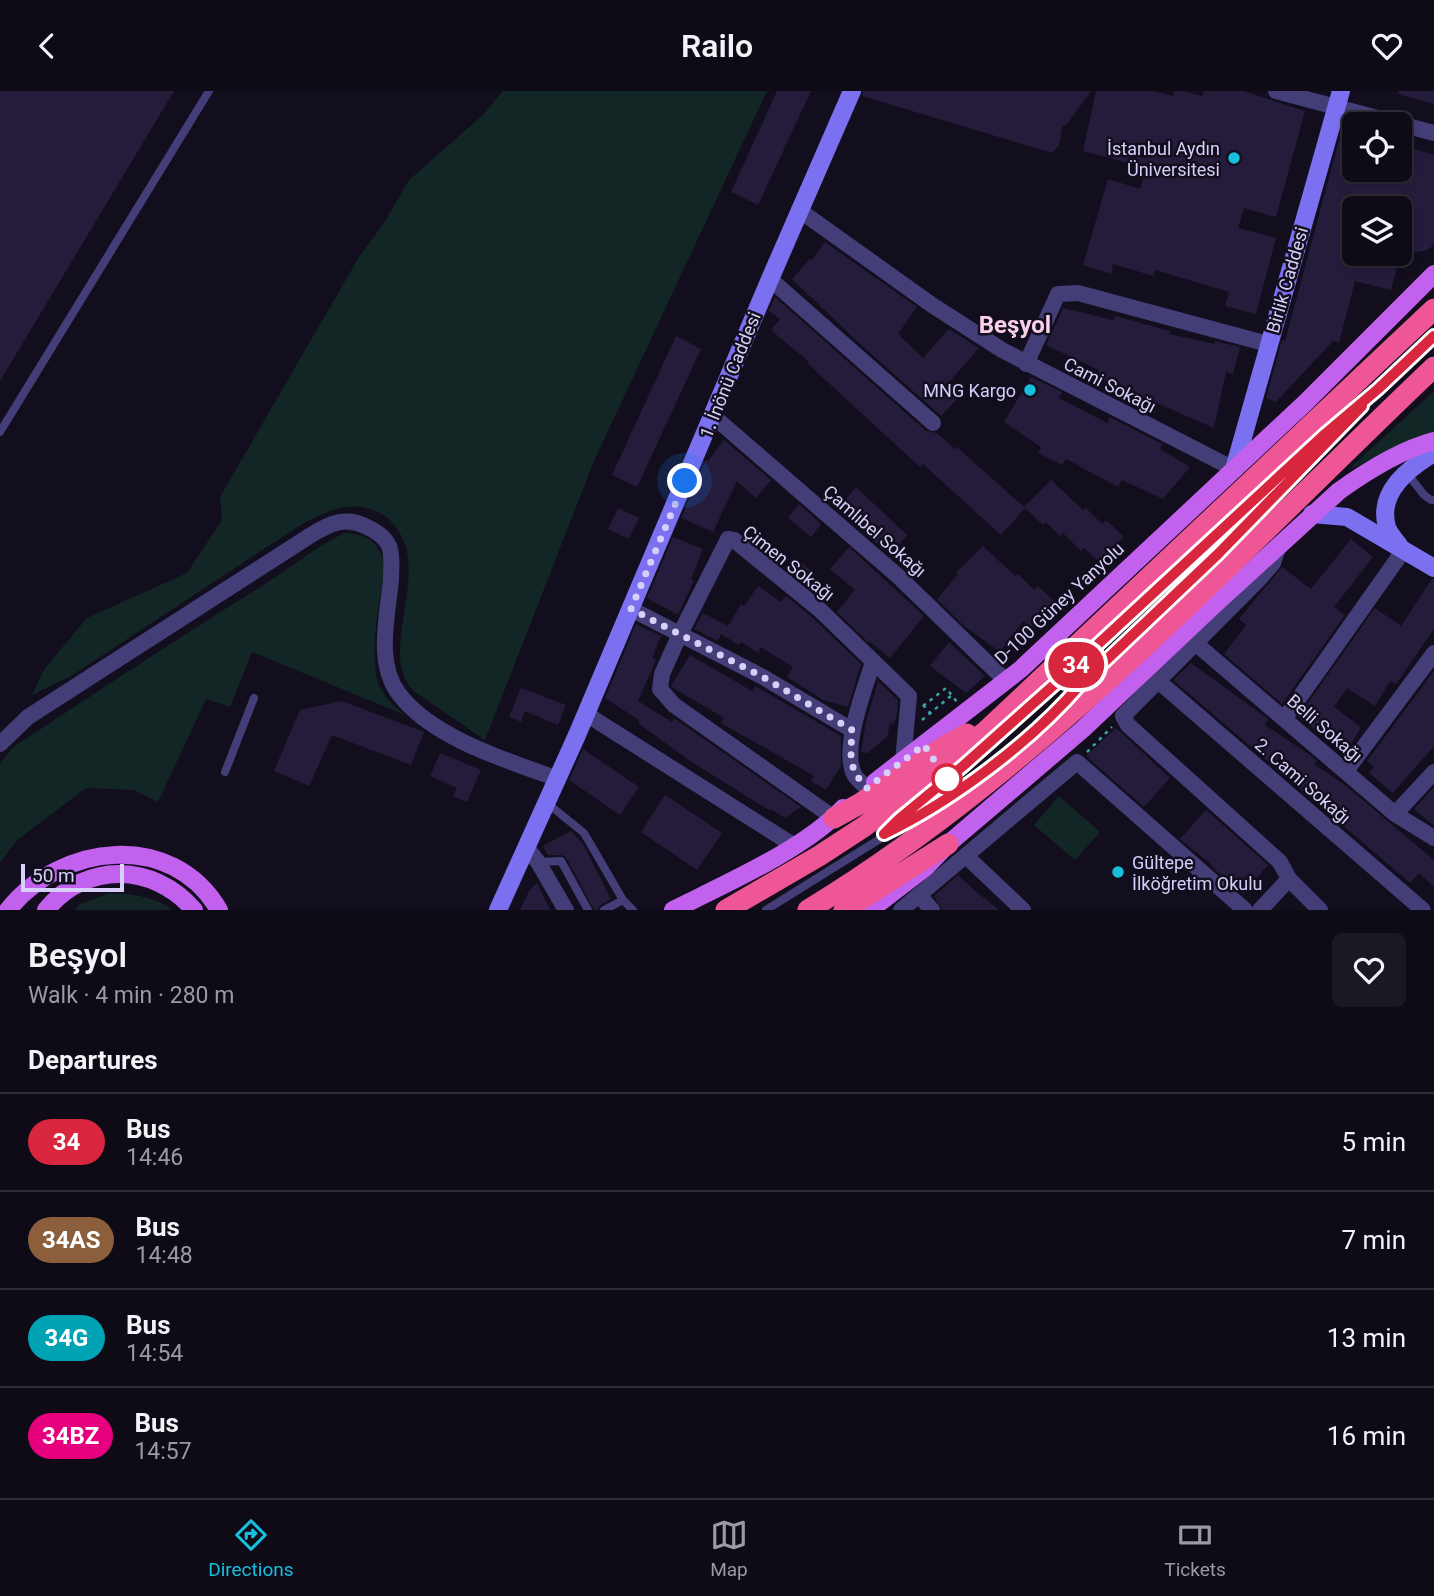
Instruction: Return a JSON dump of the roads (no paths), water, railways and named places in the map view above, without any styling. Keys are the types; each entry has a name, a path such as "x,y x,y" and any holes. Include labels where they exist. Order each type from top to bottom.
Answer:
{"highway":[{"path":"1382,359 1434,294"},
{"path":"726,910 865,826 986,731 1434,309"},
{"path":"808,910 854,882 930,829 1082,703 1434,367"},
{"path":"834,818 889,786 962,735 986,731"},
{"path":"844,910 948,844"}],"main road":[{"name":"1. İnönü Caddesi","path":"500,910 507,891 532,855 547,803 769,279 852,91"},
{"name":"Birlik Caddesi","path":"1234,469 1338,99"},
{"name":"D-100 Güney Yanyolu","path":"673,910 793,845 834,818 867,788 1006,681 1305,403 1434,274"},
{"path":"870,910 926,867 948,844 1083,729 1312,515 1361,475 1434,441"},
{"path":"1403,551 1387,528 1386,512 1392,489 1406,472 1434,453"},
{"path":"1312,515 1347,517 1434,568"},
{"path":"8,910 28,889 47,875 86,858 110,853 146,858 183,873 207,894 219,910"},
{"path":"46,910 70,888 95,877 117,873 133,874 172,889 194,910"}],"street":[{"path":"1276,91 1338,99 1434,132"},
{"name":"Cami Sokağı","path":"799,211 932,305 1026,364 1234,469"},
{"path":"769,279 933,423"},
{"path":"1026,364 1058,294 1078,293 1268,344"},
{"name":"Çamlıbel Sokağı","path":"713,416 899,577 1006,681"},
{"path":"0,744 28,717 311,535 335,522 354,521 375,530 389,546 391,566 386,659 390,677 398,693 417,712 452,736 558,779"},
{"name":"Çimen Sokağı","path":"680,634 728,539 734,540 820,610 873,662"},
{"path":"1280,544 1273,563 1261,577 1123,716 1128,725 1280,862 1289,879 1320,910"},
{"path":"1285,718 1403,551"},
{"path":"631,609 763,677 852,730"},
{"path":"680,634 662,674 660,689 674,705 834,818"},
{"name":"Belli Sokağı","path":"1194,642 1395,814 1434,838"},
{"path":"1346,771 1434,653"},
{"path":"867,788 854,774 852,730 873,662 909,696 903,761"},
{"name":"2. Cami Sokağı","path":"1157,680 1423,910"},
{"path":"586,714 793,845"},
{"path":"901,910 1077,762 1245,910"},
{"path":"1395,814 1434,772"},
{"path":"532,855 566,910"},
{"path":"967,857 1023,910"},
{"path":"1260,910 1289,879"},
{"path":"919,895 932,910"}],"lane":[{"path":"0,432 209,91"},
{"path":"884,834 1046,693 1434,336"},
{"path":"1028,736 1218,554 1378,389"},
{"path":"1406,472 1424,495 1434,500"},
{"path":"225,772 254,698"},
{"path":"766,910 960,789 1018,744"},
{"path":"547,803 584,833 623,900 633,910"},
{"path":"532,855 561,861 588,910"},
{"path":"604,910 623,900"}],"place":[{"name":"İstanbul Aydın Üniversitesi","path":"1234,158"},
{"name":"MNG Kargo","path":"1030,390"},
{"name":"Gültepe İlköğretim Okulu","path":"1118,872"}],"district":[{"name":"Beşyol","path":"1015,325"}]}
